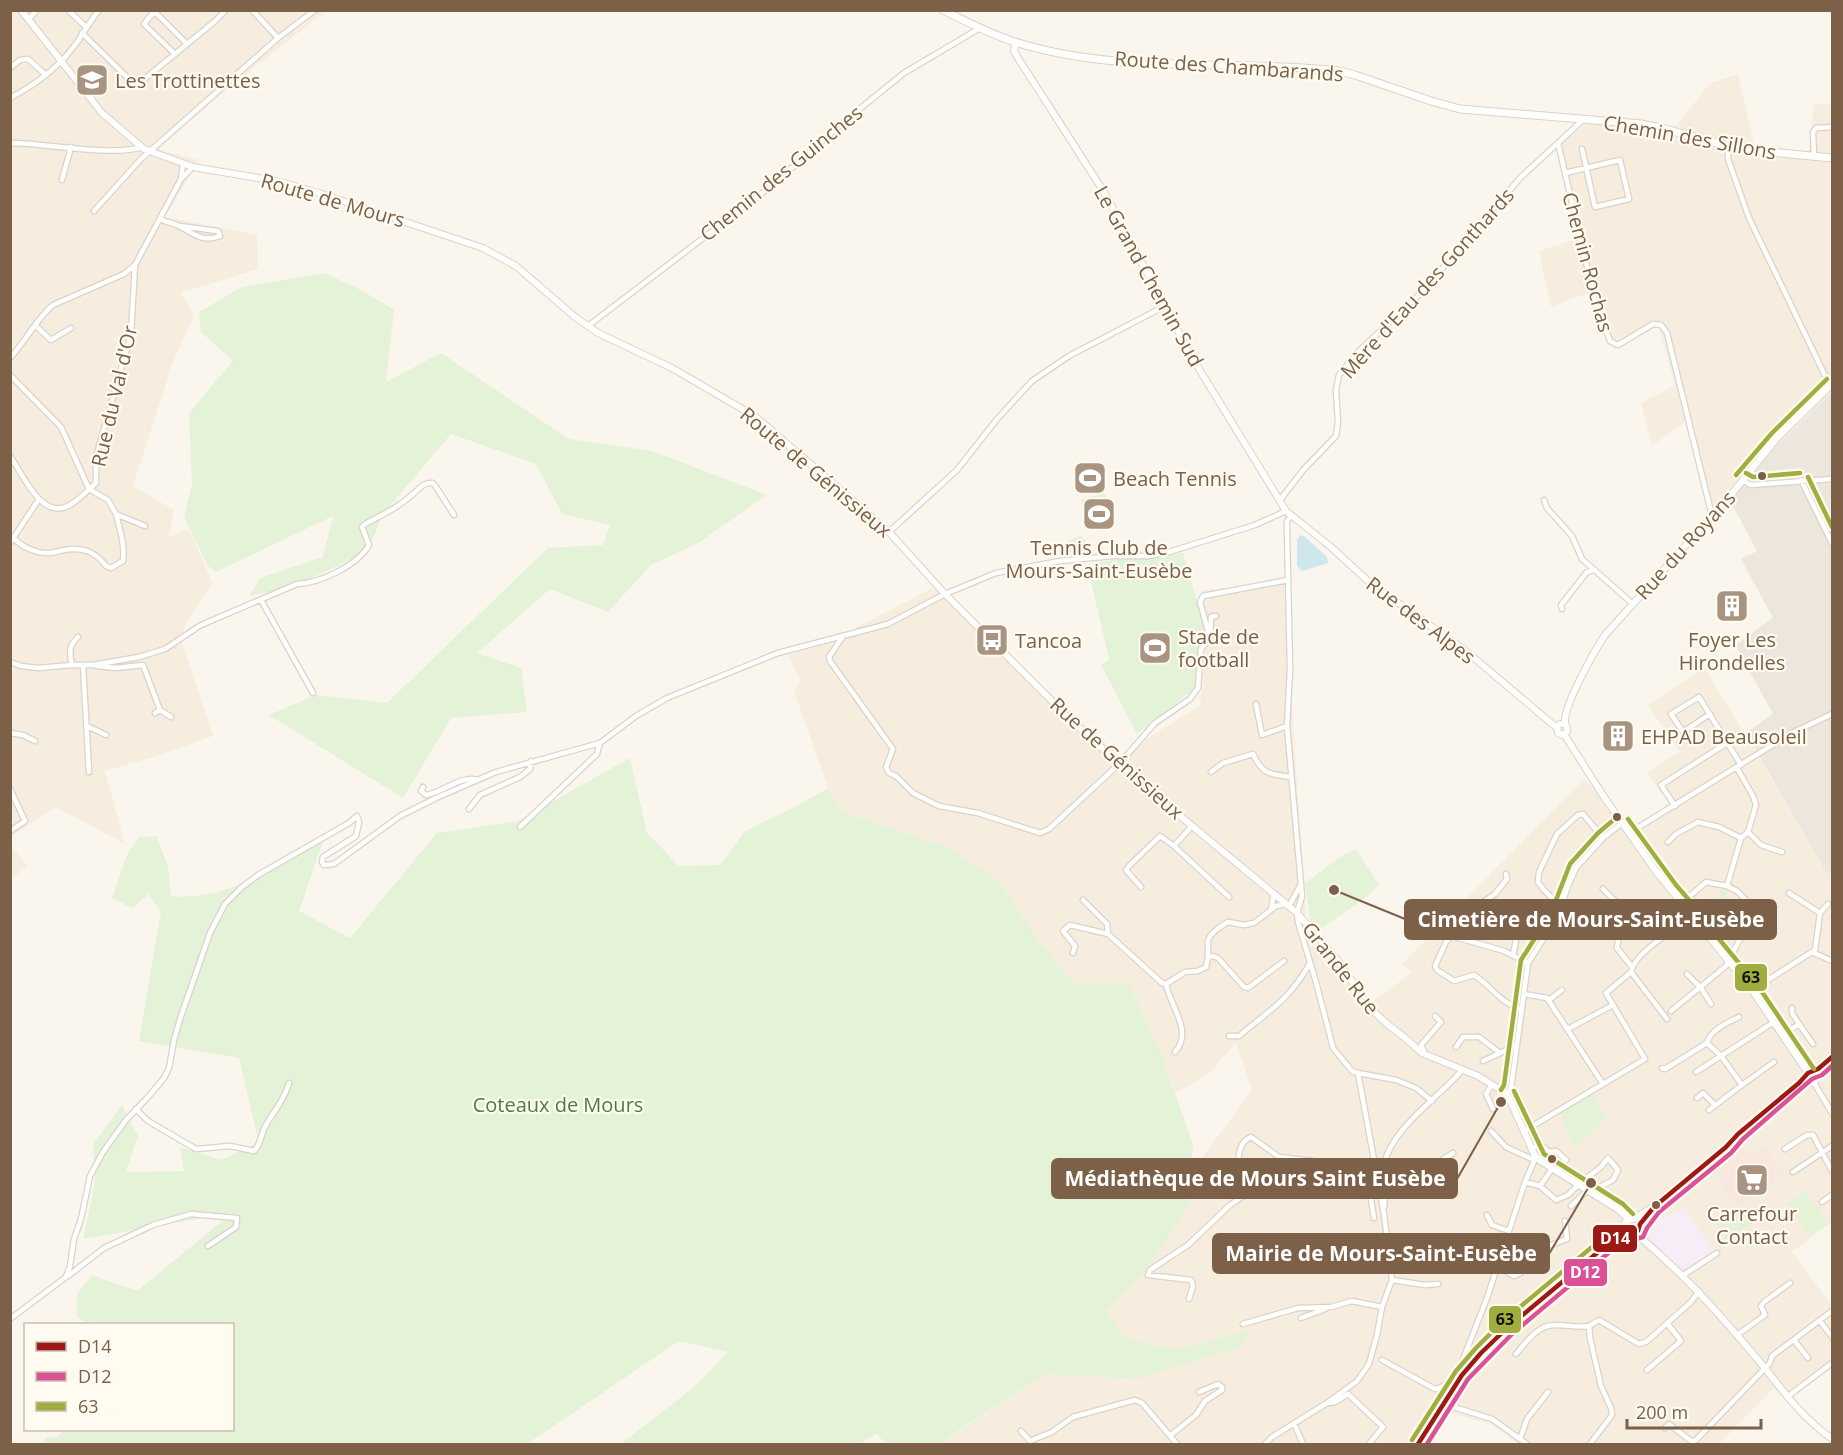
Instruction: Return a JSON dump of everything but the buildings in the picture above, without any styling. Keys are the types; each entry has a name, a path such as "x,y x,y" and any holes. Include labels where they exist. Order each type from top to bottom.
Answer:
{"main road":[{"name":"Route des Chambarands","path":"944,11 1002,37 1061,53 1111,60 1340,71 1460,109 1584,119"},
{"name":"Chemin des Sillons","path":"1584,119 1661,128 1754,152 1833,159"},
{"path":"1418,1444 1473,1359 1507,1328 1615,1238 1633,1226 1833,1057"},
{"path":"1811,1077 1833,1062"}],"street":[{"name":"Route de Mours","path":"21,10 30,18 102,113 150,152 193,167 276,181 319,193 483,248 516,266 588,326 672,368"},
{"path":"28,10 30,18"},
{"path":"30,18 37,10"},
{"path":"68,10 86,26"},
{"path":"10,98 46,75 61,60 99,10"},
{"path":"82,33 132,82 142,81 226,10"},
{"path":"252,10 278,38"},
{"path":"94,211 150,152 278,38 315,10"},
{"path":"175,54 144,24 152,14 157,14 187,44"},
{"name":"Chemin des Guinches","path":"588,326 770,187 846,120 904,74 980,28"},
{"path":"1002,37 1017,58"},
{"name":"Le Grand Chemin Sud","path":"1016,42 1014,51 1017,58 1104,192 1193,359 1291,515"},
{"path":"10,68 20,60 28,59 46,75"},
{"name":"Mère d'Eau des Gonthards","path":"1279,499 1336,436 1338,422 1336,390 1339,375 1359,351 1422,291 1521,177 1584,119"},
{"path":"1814,157 1812,132 1816,128 1833,128"},
{"path":"10,143 134,150 142,147"},
{"name":"Chemin Rochas","path":"1558,144 1596,304 1610,341 1618,345 1653,324 1660,325 1667,333 1712,516"},
{"path":"1728,146 1728,159 1749,218 1831,385"},
{"path":"62,180 70,147"},
{"path":"1565,173 1586,168 1620,160 1629,199 1595,207 1586,168 1582,149"},
{"path":"181,179 183,164"},
{"path":"10,358 45,312 53,305 124,274 135,265 181,179 193,167"},
{"path":"160,219 180,226 218,231 220,236 207,238 196,236 180,226"},
{"name":"Rue du Val d'Or","path":"89,489 96,483 96,458 131,334 135,265"},
{"path":"889,532 957,471 1032,381 1069,356 1165,306"},
{"path":"36,326 51,340 71,328"},
{"name":"Route de Génissieux","path":"672,368 756,417 889,532 945,594"},
{"path":"10,375 61,426 89,489 108,500 116,514 124,541 123,561 109,568 86,549 66,549 49,554 12,541 39,499"},
{"name":"Rue du Royans","path":"1566,724 1577,687 1590,658 1605,635 1712,516 1777,438 1831,385"},
{"path":"10,456 39,499 48,507 62,509 81,498 89,489"},
{"path":"1742,480 1755,485 1833,479"},
{"path":"1802,480 1833,543"},
{"path":"93,665 139,657 165,649 201,625 297,584 306,584 338,573 366,551 369,545 362,527 365,524 396,508 421,486 428,483 433,483 453,515"},
{"path":"1544,500 1547,508 1572,536 1582,559 1633,604"},
{"path":"116,514 145,526"},
{"path":"66,1277 90,1176 121,1126 158,1086 169,1068 177,1028 210,933 229,898 258,875 349,823 355,816 359,822 356,836 326,854 322,860 324,865 334,864 400,816 495,772 600,743 636,716 674,694 778,653 888,624 983,577 1060,561 1148,556 1169,552 1291,515 1287,531 1290,669 1287,726 1302,896 1297,913 1298,921 1333,1048 1352,1071 1396,1080 1416,1088 1432,1101"},
{"name":"Rue des Alpes","path":"1291,515 1369,582 1467,652 1557,728"},
{"path":"1562,609 1561,605 1587,572 1594,570"},
{"path":"1210,638 1200,602 1203,596 1288,580"},
{"name":"Rue de Génissieux","path":"945,594 1072,721 1119,764 1297,913"},
{"path":"261,600 313,693"},
{"path":"843,636 829,657 830,661 893,749 886,767 887,771 896,776 913,793 939,806 978,813 1040,833 1049,829 1119,764 1155,723 1190,699 1198,688 1201,649 1212,633 1211,617 1216,616"},
{"path":"72,664 69,650 78,637"},
{"path":"11,664 38,668 72,664 116,668 143,665 160,710 171,717"},
{"path":"83,665 89,772"},
{"path":"1710,714 1683,732 1671,714 1699,697 1710,714 1727,743 1756,801 1748,832 1741,838 1727,886"},
{"path":"1256,704 1263,735 1287,726"},
{"path":"155,713 160,710"},
{"path":"1629,832 1792,733 1833,714"},
{"path":"1564,735 1568,730 1566,724 1560,724 1557,728 1558,734 1564,735 1660,877 1752,990 1826,1099 1833,1113"},
{"path":"87,726 106,735"},
{"path":"10,733 23,735 35,741"},
{"path":"520,827 597,754 600,743"},
{"path":"1675,806 1661,785 1727,743"},
{"path":"1211,772 1223,763 1253,754 1263,771 1290,777"},
{"path":"469,808 480,795 520,777 530,769 531,761"},
{"path":"423,787 421,791 426,795 434,794 467,778 478,780"},
{"path":"10,789 25,821 10,831"},
{"path":"1603,838 1583,814 1578,814 1557,834 1538,877 1544,890 1561,907 1609,921 1633,918 1640,913"},
{"path":"1668,842 1676,834 1698,822 1719,827 1741,838"},
{"path":"1382,1360 1435,1389 1462,1373 1465,1353 1487,1298 1535,1158 1507,1094 1511,1088 1528,963 1550,931 1576,868 1603,838 1622,823"},
{"path":"1174,846 1192,826"},
{"path":"1748,832 1761,844 1782,852"},
{"path":"1141,887 1126,870 1160,836 1229,897"},
{"path":"1506,874 1507,879 1495,894 1480,903 1446,942 1436,964 1437,970 1454,981 1474,975 1487,984 1496,995 1521,1010"},
{"path":"1671,1011 1729,962 1740,939 1752,927 1755,917 1746,899 1727,886 1706,882 1682,903"},
{"path":"1166,984 1185,972 1203,970 1208,963 1208,941 1217,929 1228,922 1244,925 1254,923 1276,906 1288,905 1301,884"},
{"path":"1603,889 1620,906 1624,914 1617,948 1667,1018"},
{"path":"1271,910 1274,893"},
{"path":"1789,893 1820,913"},
{"path":"1083,900 1107,924 1108,934"},
{"path":"1752,990 1812,952 1817,943 1820,913 1828,904"},
{"path":"1494,906 1513,920 1521,930 1513,955"},
{"name":"Grande Rue","path":"1297,913 1340,963 1368,1006 1422,1053 1463,1069 1507,1094"},
{"path":"1524,1131 1645,1059 1606,993 1632,969 1644,952 1693,916"},
{"path":"1072,953 1075,946 1063,931 1070,925 1108,934 1162,983 1166,984 1180,1021 1181,1033 1178,1048 1174,1052"},
{"path":"1452,936 1513,955 1528,963"},
{"path":"1812,952 1833,961"},
{"path":"1208,957 1218,958 1244,987 1248,988 1284,961"},
{"path":"1229,1036 1239,1036 1289,995 1310,963"},
{"path":"1687,974 1701,988 1711,1004"},
{"path":"1549,1000 1563,990"},
{"path":"1524,994 1549,1000 1603,1084"},
{"path":"1568,1029 1613,1005"},
{"path":"1792,1008 1792,1013 1813,1044"},
{"path":"1430,1056 1421,1046 1441,1022 1435,1016"},
{"path":"1662,1068 1665,1069 1707,1042 1713,1031 1739,1017"},
{"path":"1696,1072 1774,1022"},
{"path":"1783,1035 1799,1024"},
{"path":"1456,1047 1463,1037 1479,1037 1500,1053"},
{"path":"1707,1042 1721,1056 1742,1085"},
{"path":"1483,1061 1517,1045"},
{"path":"1709,1110 1774,1062"},
{"path":"1383,1211 1384,1164 1398,1136 1463,1069"},
{"path":"1265,1444 1272,1437 1327,1403 1357,1381 1369,1364 1382,1307 1392,1280 1383,1211 1358,1073"},
{"path":"136,1109 148,1121 196,1149 230,1146 254,1151 264,1128 285,1097 289,1083"},
{"path":"1492,1084 1486,1094 1493,1109"},
{"path":"1697,1098 1703,1093 1715,1105"},
{"path":"1826,1099 1833,1098"},
{"path":"1491,1131 1506,1147 1535,1158 1619,1210 1644,1240 1699,1291 1812,1425 1833,1439"},
{"path":"1785,1149 1807,1135 1813,1135 1833,1171"},
{"path":"1189,1299 1193,1286 1191,1280 1148,1275 1150,1270 1188,1245 1230,1205 1254,1189 1244,1179 1240,1169 1240,1147 1245,1140 1251,1137 1279,1157 1312,1161 1352,1171 1374,1160"},
{"path":"1532,1148 1541,1145 1549,1152 1556,1151 1566,1160"},
{"path":"1793,1172 1833,1146"},
{"path":"1385,1191 1416,1177 1453,1153"},
{"path":"1525,1182 1540,1186 1556,1200 1568,1195 1601,1167 1608,1158 1618,1170 1613,1180 1571,1206"},
{"path":"1365,1164 1374,1218"},
{"path":"1540,1186 1552,1169"},
{"path":"1822,1202 1833,1195"},
{"path":"10,1319 104,1248 153,1225 191,1214 237,1218 236,1227 208,1246"},
{"path":"1487,1215 1492,1225 1509,1231"},
{"path":"1497,1266 1514,1276 1521,1273 1532,1252 1566,1239 1565,1221"},
{"path":"1682,1276 1717,1252"},
{"path":"1392,1280 1425,1285 1438,1284"},
{"path":"1737,1335 1765,1315 1761,1306 1764,1302 1790,1283"},
{"path":"1516,1354 1531,1337 1546,1326 1554,1324 1580,1327 1589,1326 1599,1320 1639,1344 1646,1342 1691,1302 1699,1291"},
{"path":"1300,1318 1352,1300 1382,1307"},
{"path":"1243,1324 1298,1308 1330,1307"},
{"path":"1665,1428 1669,1424 1691,1441 1695,1441 1770,1363 1772,1356 1833,1311"},
{"path":"1820,1321 1833,1337"},
{"path":"1647,1370 1681,1341 1667,1323"},
{"path":"1589,1326 1601,1386 1612,1415 1590,1444"},
{"path":"1794,1340 1808,1358"},
{"path":"1465,1353 1473,1359"},
{"path":"1462,1362 1473,1359"},
{"path":"1787,1397 1833,1363"},
{"path":"1171,1435 1196,1416 1205,1401 1223,1388 1218,1384 1199,1392"},
{"path":"1520,1439 1527,1419 1548,1392"},
{"path":"1327,1403 1335,1402 1348,1394 1383,1427 1369,1444"},
{"path":"1021,1431 1030,1441 1052,1432 1073,1416 1135,1400 1142,1403 1177,1444"},
{"path":"1444,1404 1492,1419 1527,1444"},
{"path":"1294,1423 1303,1444"}],"shaded area":[{"path":"11,11 326,11 227,89 158,150 199,160 165,217 257,235 258,269 181,293 194,316 173,362 133,486 174,510 169,537 189,529 213,584 185,623 182,643 213,736 105,771 125,844 56,807 11,837"},
{"path":"1738,74 1755,149 1809,152 1814,104 1832,104 1832,392 1712,510 1689,419 1652,446 1641,403 1675,385 1658,326 1615,349 1597,300 1590,292 1551,307 1539,251 1576,239 1580,229 1560,145 1587,123 1650,131 1677,125 1710,83"},
{"path":"1832,392 1832,871 1827,874 1746,733 1773,714 1735,645 1773,618 1741,559 1757,551 1727,495"},
{"path":"1284,584 1306,919 1371,1002 1412,973 1402,964 1584,779 1632,831 1672,806 1646,773 1680,752 1648,705 1704,667 1827,874 1832,871 1832,1222 1792,1252 1832,1306 1832,1363 1784,1399 1774,1388 1719,1444 1518,1444 1492,1425 1448,1412 1424,1444 942,1444 1045,1374 1135,1379 1246,1330 1176,1350 1128,1339 1105,1312 1141,1276 1189,1207 1190,1174 1252,1090 1236,1043 1207,1075 1176,1093 1129,984 1075,984 1037,939 949,848 841,811 828,788 794,691 801,682 788,655 822,645 933,588 1120,756 1200,705 1207,635 1202,590"},
{"path":"11,846 27,866 10,879"},
{"path":"1740,1144 1749,1157 1765,1146 1784,1175 1736,1207 1710,1167 1733,1146"},
{"path":"1684,1207 1714,1251 1684,1270 1661,1250 1643,1228"}],"green space":[{"path":"325,273 363,291 394,310 386,382 441,353 569,439 652,451 767,495 698,543 651,565 608,612 550,589 477,653 521,668 527,712 451,718 403,798 269,715 316,695 387,703 548,548 603,545 610,525 562,514 536,464 451,434 383,514 368,551 291,588 249,596 260,578 323,557 333,516 216,572 208,566 184,517 192,484 189,413 233,361 201,332 199,312 242,287"},
{"name":"Beach Tennis","path":"1092,465 1102,487 1089,492 1079,470"},
{"path":"1104,492 1113,515 1090,524 1081,500"},
{"path":"1081,535 1093,554 1070,556 1062,544"},
{"name":"Stade de football","path":"1183,553 1207,635 1194,689 1137,734 1101,665 1109,659 1087,565"},
{"name":"Coteaux de Mours","path":"630,758 647,833 679,866 720,865 745,831 828,788 841,811 949,848 998,880 1037,939 1075,984 1129,984 1162,1057 1193,1144 1189,1207 1141,1276 1105,1312 1128,1339 1176,1350 1247,1330 1244,1346 1135,1379 1045,1374 950,1436 942,1444 887,1444 876,1434 859,1444 621,1444 694,1387 728,1352 679,1341 527,1444 43,1444 46,1438 57,1437 62,1431 234,1431 234,1323 86,1323 77,1316 77,1294 92,1275 137,1291 232,1213 83,1239 95,1182 93,1144 122,1105 138,1136 126,1172 184,1171 180,1147 221,1160 259,1143 239,1058 139,1041 161,912 149,894 132,908 112,898 127,855 139,837 156,836 168,866 171,896 193,896 234,887 253,878 326,832 299,911 350,938 437,833 518,821"},
{"path":"1356,849 1379,885 1318,931 1310,921 1305,883 1343,855"},
{"path":"1721,887 1728,889 1721,906 1724,915 1715,935 1688,903 1693,897 1714,904"},
{"path":"1593,1094 1607,1117 1576,1147 1570,1139 1560,1113"},
{"path":"1806,1191 1828,1224 1810,1236 1788,1203"},
{"path":"1741,1206 1752,1223 1726,1240 1715,1223"},
{"path":"1750,1232 1759,1244 1749,1251 1741,1238"}],"water":[{"path":"1300,535 1327,557 1328,563 1302,571 1297,566 1297,540"}],"transit line":[{"name":"63","path":"1736,475 1772,433 1827,379"},
{"name":"63","path":"1746,473 1753,477 1800,473"},
{"name":"63","path":"1808,477 1832,527"},
{"name":"63","path":"1501,1090 1504,1085 1521,960 1551,913 1570,864 1598,833 1617,817"},
{"name":"63","path":"1628,819 1676,885 1715,930 1719,939 1758,986 1814,1069"},
{"name":"D14","path":"1418,1444 1462,1375 1507,1328 1615,1238 1638,1231 1640,1224 1654,1207 1726,1147 1808,1073 1818,1069 1832,1057"},
{"name":"D12","path":"1427,1444 1468,1379 1512,1334 1619,1244 1643,1237 1659,1212 1731,1153 1743,1139 1812,1079 1822,1075 1832,1066"},
{"name":"63","path":"1514,1091 1544,1154 1623,1204 1633,1214"},
{"name":"63","path":"1412,1440 1456,1371 1476,1348 1502,1322 1610,1232 1625,1226"}],"place":[{"name":"Les Trottinettes","path":"92,80"},
{"name":"Beach Tennis","path":"1090,478"},
{"name":"Tennis Club de Mours-Saint-Eusèbe","path":"1099,514"},
{"name":"Foyer Les Hirondelles","path":"1732,606"},
{"name":"Tancoa","path":"992,640"},
{"name":"Stade de football","path":"1155,648"},
{"name":"EHPAD Beausoleil","path":"1618,736"},
{"name":"Cimetière de Mours-Saint-Eusèbe","path":"1334,890"},
{"name":"Médiathèque de Mours Saint Eusèbe","path":"1501,1102"},
{"name":"Carrefour Contact","path":"1752,1180"},
{"name":"Mairie de Mours-Saint-Eusèbe","path":"1591,1183"}]}
